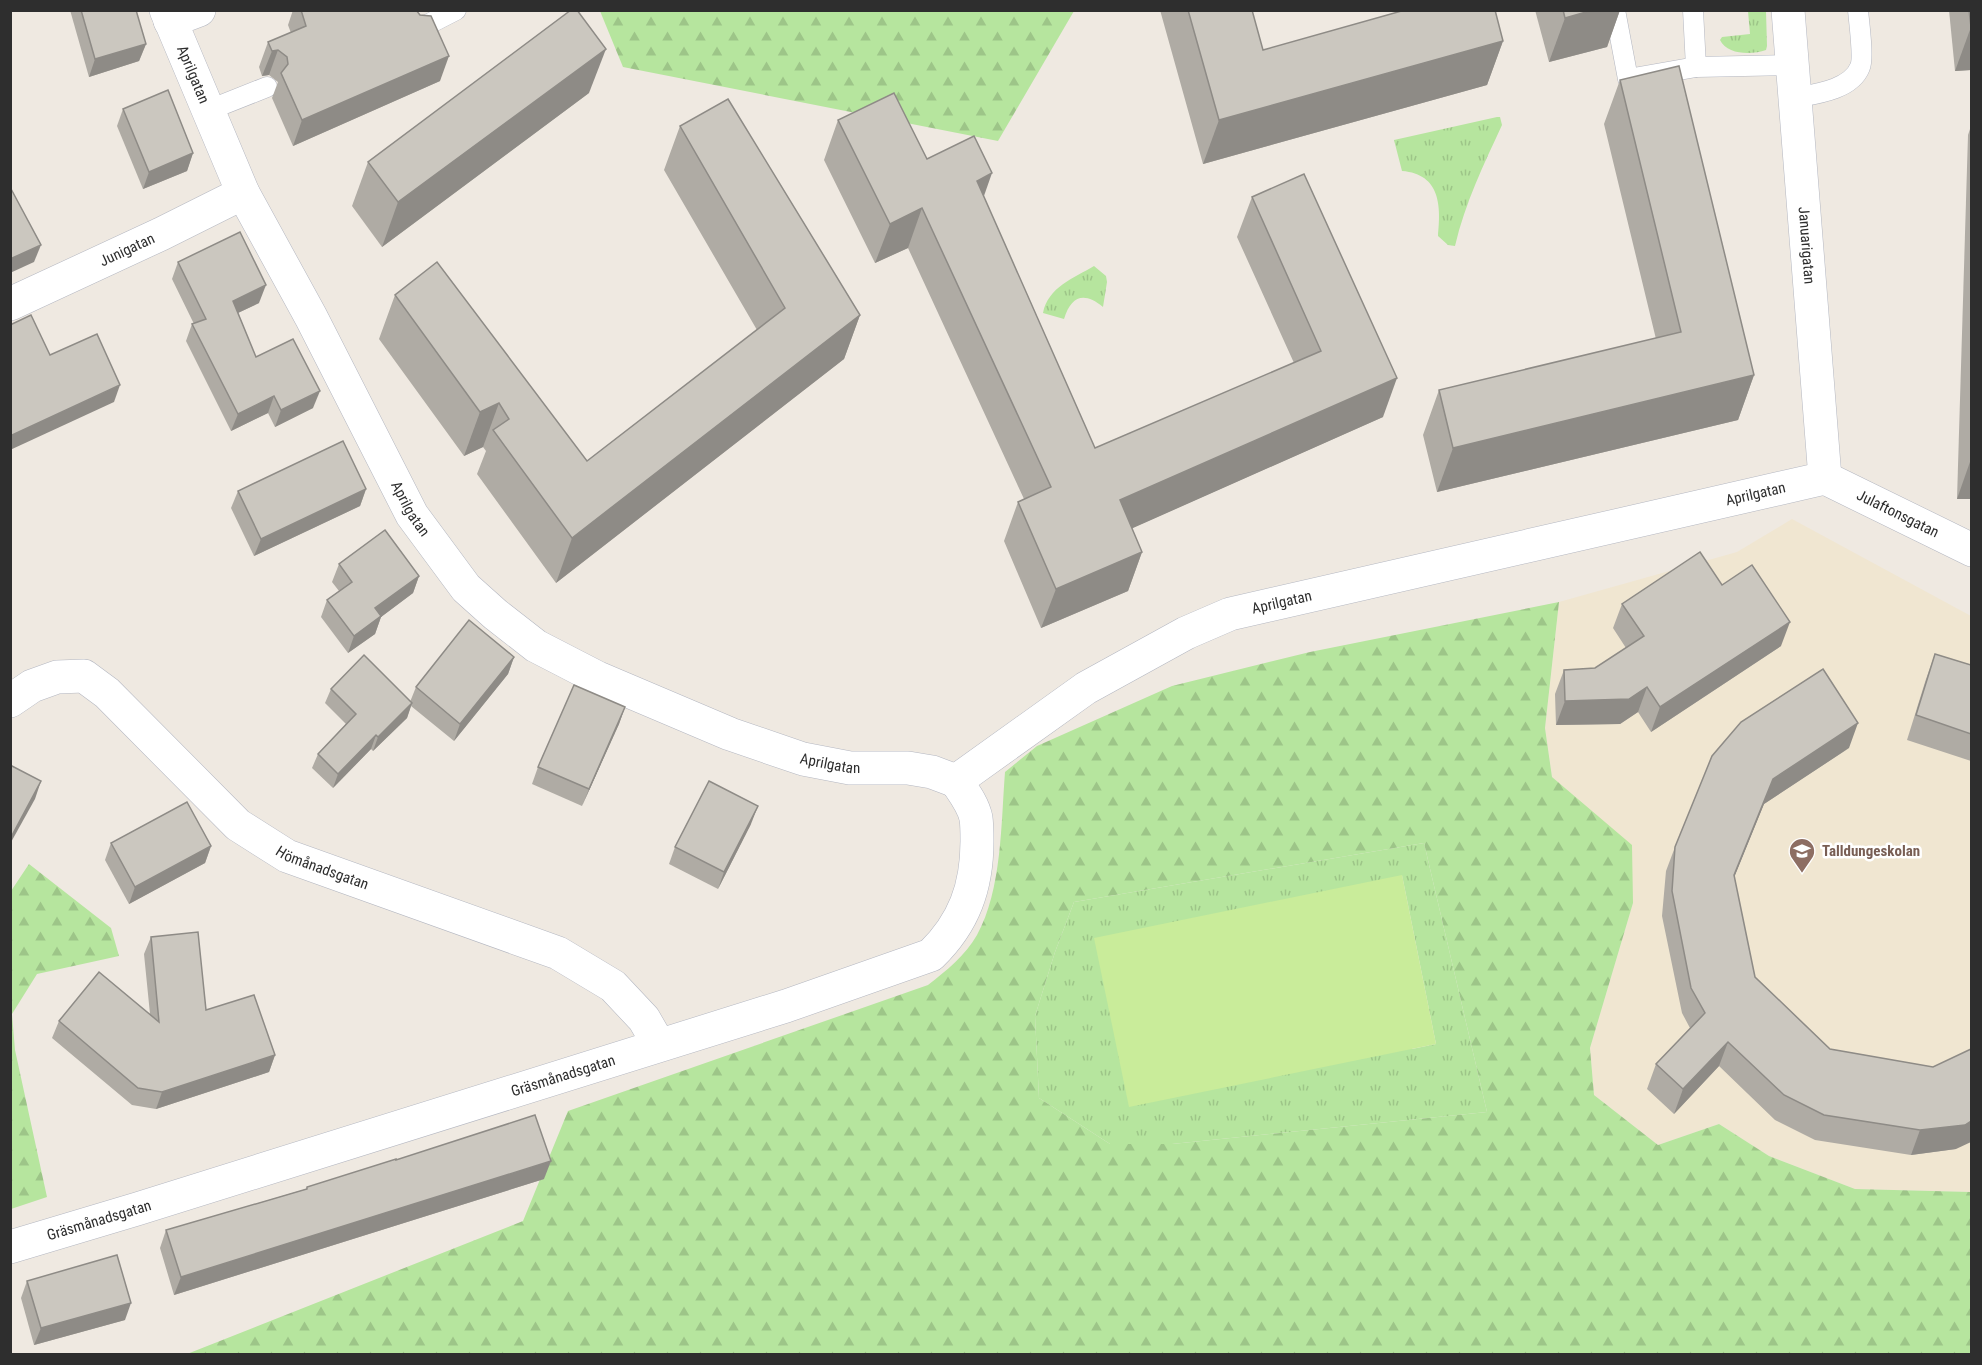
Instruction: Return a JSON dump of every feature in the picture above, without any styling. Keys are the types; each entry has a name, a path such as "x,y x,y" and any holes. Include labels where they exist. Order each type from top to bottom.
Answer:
{"street":[{"name":"Januarigatan","path":"1788,10 1825,478"},
{"name":"Aprilgatan","path":"178,14 209,110 243,193 311,316 412,515 466,588 536,646 598,678 730,734 803,759 850,768 908,768 932,772 956,781 1086,688 1186,633 1230,614 1825,478"},
{"name":"Junigatan","path":"10,304 243,193"},
{"name":"Julaftonsgatan","path":"1825,478 1971,550"},
{"name":"Hömånadsgatan","path":"10,701 32,686 57,677 84,676 107,693 238,825 287,856 558,953 613,986 644,1019 659,1045"},
{"name":"Gräsmånadsgatan","path":"10,1247 786,1006 931,955 947,938 964,909 974,883 977,855 976,819 969,800 956,781"}],"lane":[{"path":"417,30 456,10"},
{"path":"1615,10 1628,78 1696,67 1792,65"},
{"path":"1693,10 1696,67"},
{"path":"1794,98 1828,91 1851,79 1856,73 1861,66 1858,10"},
{"path":"209,110 267,87"}],"shaded area":[{"name":"Talldungeskolan","path":"1792,519 1971,616 1971,1192 1855,1189 1769,1156 1719,1124 1658,1145 1594,1095 1590,1048 1633,903 1584,805 1552,777 1545,728 1559,602 1737,552"}],"green space":[{"path":"600,11 1074,11 998,141 623,67"},
{"path":"1748,11 1766,11 1766,50 1754,53 1734,51 1728,49 1720,40 1722,37 1750,34"},
{"path":"1500,117 1502,125 1470,199 1455,246 1448,245 1438,236 1439,214 1436,194 1424,178 1415,173 1402,171 1394,140"},
{"path":"1094,266 1106,276 1103,307 1090,299 1079,298 1070,305 1064,319 1043,313 1050,296 1056,290 1070,279"},
{"path":"1559,602 1545,728 1552,777 1632,845 1633,903 1590,1048 1594,1095 1658,1145 1719,1124 1769,1156 1855,1189 1971,1192 1971,1354 187,1354 523,1221 568,1111 928,985 967,950 985,917 999,856 1005,772 1037,746 1172,686 1310,652","holes":["1424,843 1487,1112 1172,1144 1110,1144 1039,1098 1035,1016 1074,902"]},
{"path":"1424,843 1487,1112 1172,1144 1110,1144 1039,1098 1035,1016 1074,902","holes":["1402,875 1436,1044 1412,1049"]},
{"path":"29,864 111,928 119,956 37,974 12,1014 15,1050 47,1197 11,1209 11,891"},
{"path":"1402,875 1436,1044 1129,1107 1094,938"}],"building":[{"path":"81,10 136,10 146,44 95,59"},
{"path":"301,10 416,10 420,15 431,16 449,56 302,120 281,73 288,64 287,57 278,50 272,51 268,42 306,26"},
{"path":"571,10 577,10 606,49 398,202 368,162"},
{"path":"1188,10 1252,10 1263,50 1405,10 1495,10 1503,41 1219,120"},
{"path":"1563,10 1593,10 1565,18"},
{"path":"1679,66 1754,375 1453,448 1439,390 1681,332 1620,80"},
{"path":"168,90 193,153 149,172 123,109"},
{"path":"894,93 927,159 974,136 992,173 977,181 1095,448 1321,351 1252,197 1304,174 1397,378 1120,500 1142,552 1056,589 1018,502 1051,487 922,208 890,224 838,120"},
{"path":"728,99 860,315 572,538 493,430 509,419 499,403 480,412 395,295 437,262 587,461 785,308 680,126"},
{"path":"10,187 41,245 10,259"},
{"path":"240,232 266,285 233,301 256,357 293,339 320,391 281,410 274,396 238,414 192,324 206,319 178,262"},
{"path":"31,315 50,355 97,334 120,385 10,436 10,325"},
{"path":"343,441 366,489 261,539 238,491"},
{"path":"385,530 419,576 375,608 381,616 354,636 327,600 352,582 339,564"},
{"path":"1700,552 1722,585 1752,565 1790,622 1660,707 1647,687 1629,699 1565,701 1564,670 1595,668 1644,636 1622,604"},
{"path":"469,620 514,657 460,724 416,687"},
{"path":"1935,654 1971,665 1971,734 1916,715"},
{"path":"364,655 412,703 378,737 376,735 338,774 318,754 356,714 331,689"},
{"path":"1823,669 1858,723 1773,779 1734,875 1755,977 1830,1049 1933,1067 1971,1049 1971,1121 1965,1125 1920,1130 1824,1115 1784,1095 1728,1042 1683,1089 1656,1064 1705,1013 1691,988 1672,891 1675,847 1712,756 1741,722"},
{"path":"574,685 625,707 589,789 538,767"},
{"path":"10,765 41,781 10,839"},
{"path":"709,781 758,806 724,872 675,847"},
{"path":"187,802 211,846 135,887 111,843"},
{"path":"198,932 206,1010 254,995 275,1055 162,1092 138,1088 59,1021 99,972 159,1022 151,937"},
{"path":"535,1115 551,1161 181,1277 166,1230 307,1189 307,1187"},
{"path":"117,1255 131,1303 41,1328 27,1281"}],"place":[{"name":"Talldungeskolan","path":"1802,874"}]}
